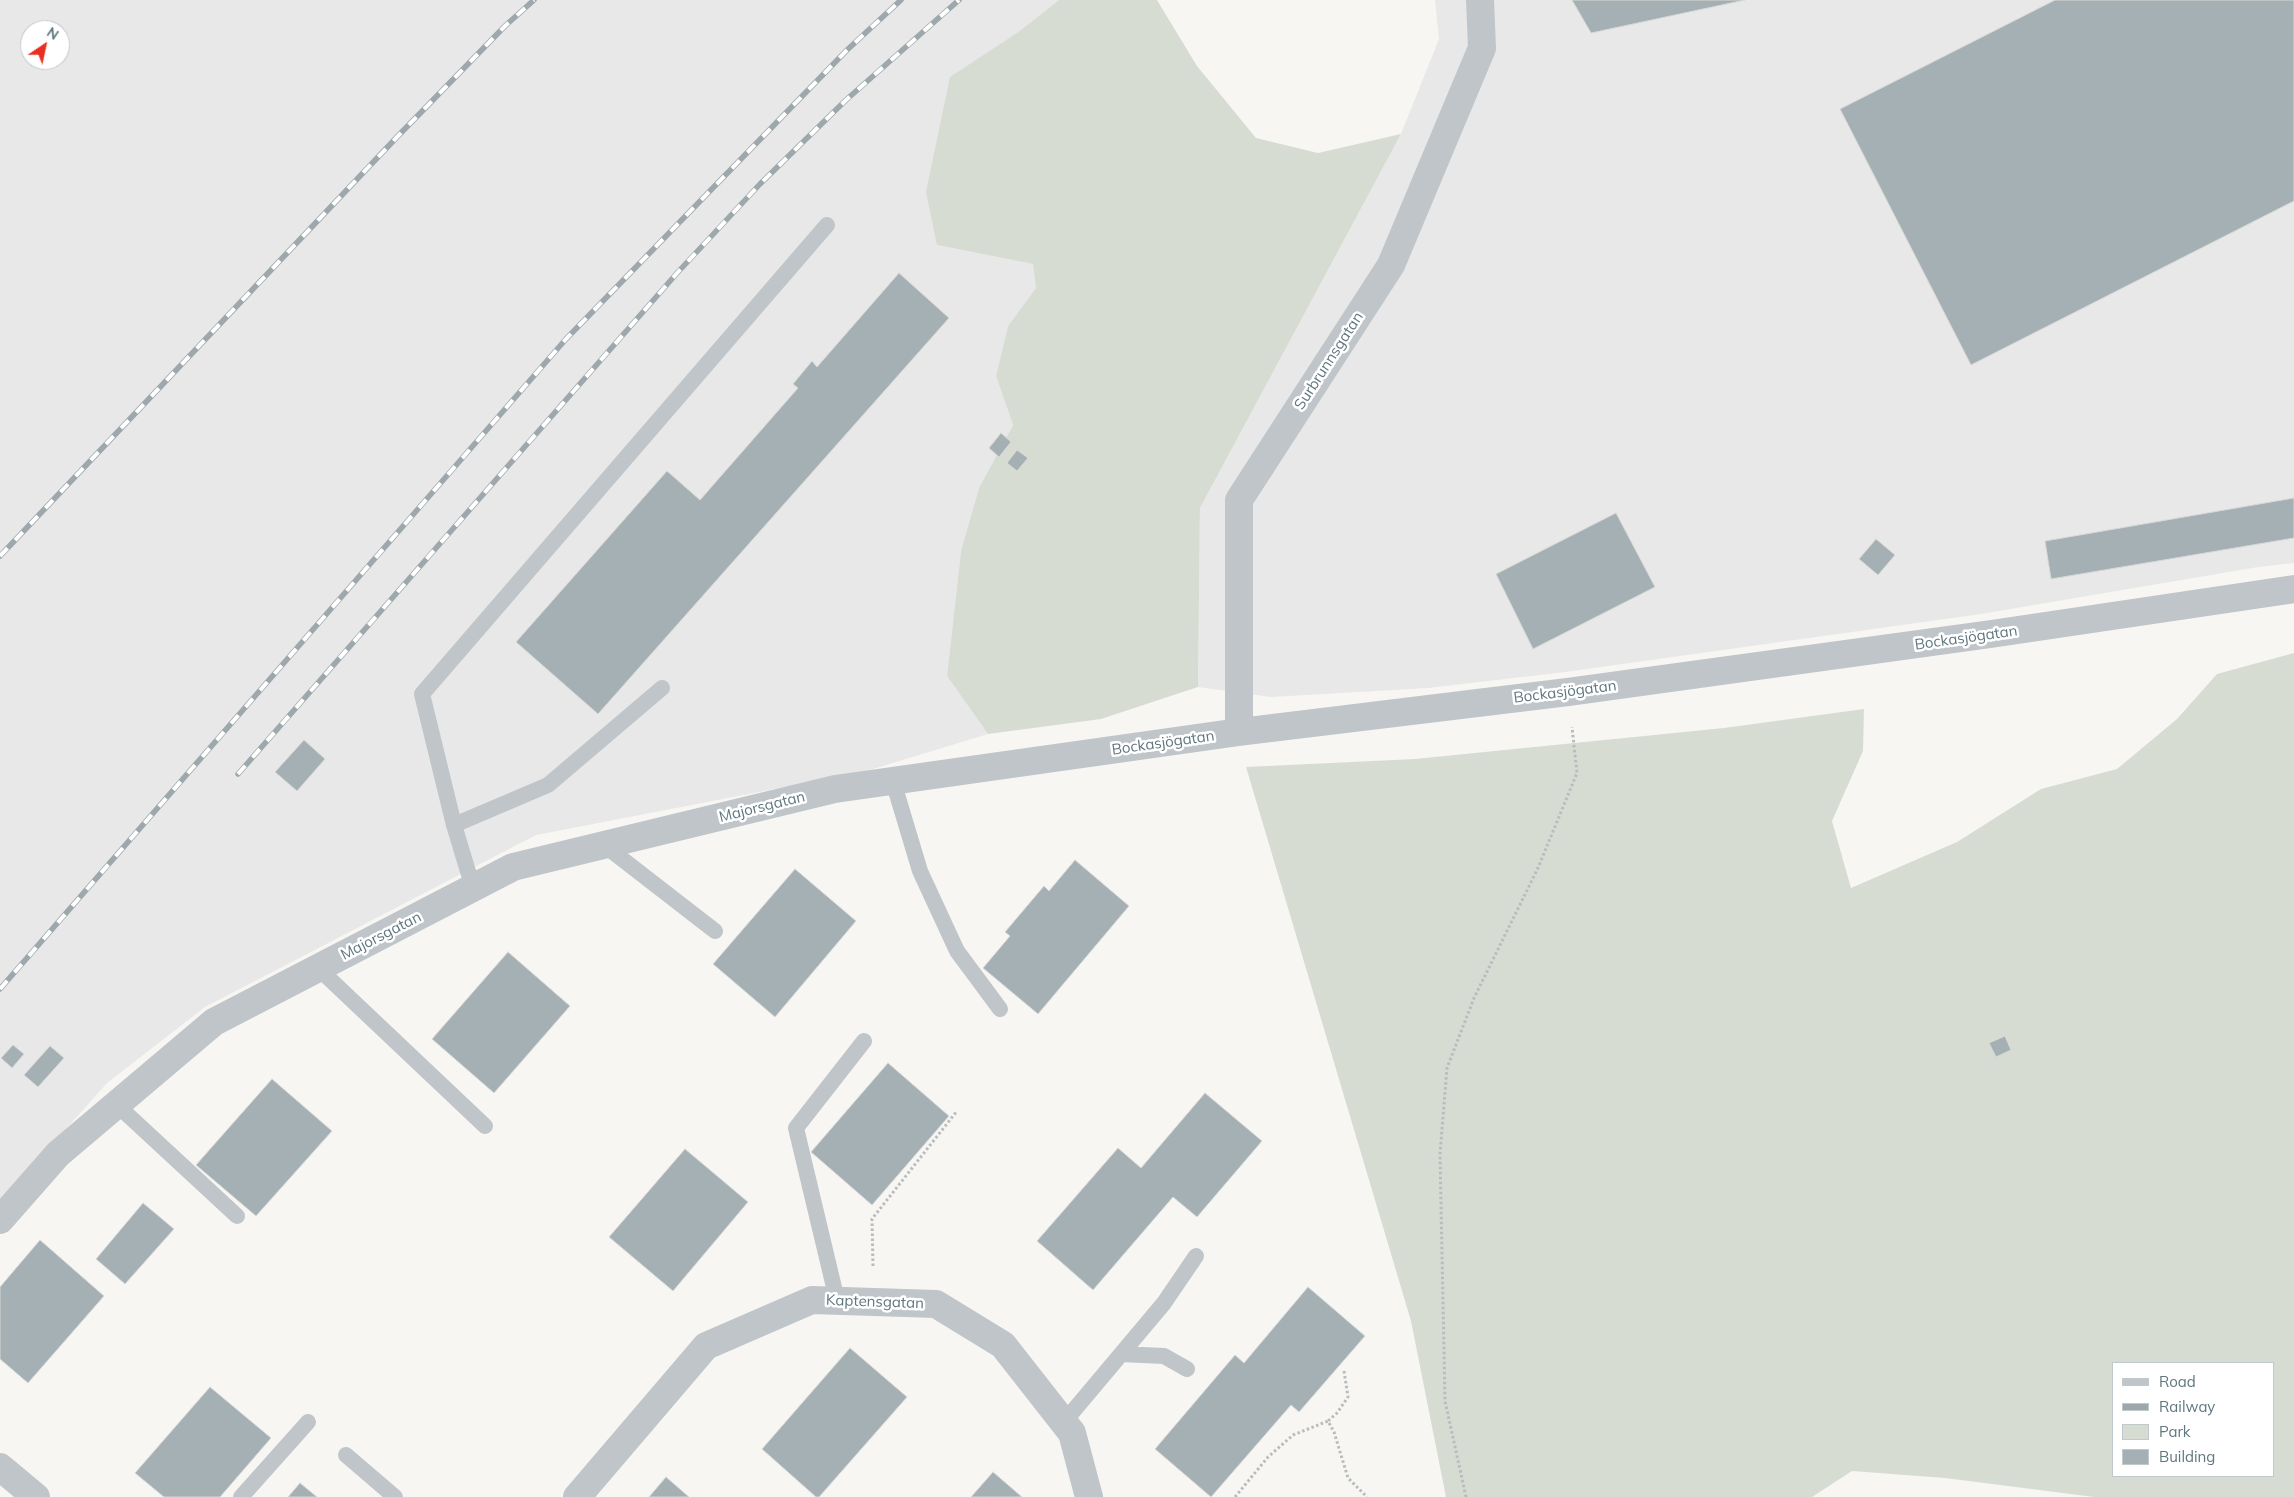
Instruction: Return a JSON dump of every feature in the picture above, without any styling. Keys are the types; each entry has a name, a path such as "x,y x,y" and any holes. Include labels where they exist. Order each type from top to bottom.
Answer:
{"street":[{"name":"Surbrunnsgatan","path":"1239,732 1239,500 1391,265 1482,48 1480,0"},
{"name":"Bockasjögatan","path":"835,789 1239,732 1568,692 1991,634 2294,589"},
{"name":"Majorsgatan","path":"0,1220 58,1154 214,1022 513,867 835,789"},
{"name":"Kaptensgatan","path":"576,1497 706,1346 812,1300 936,1304 1003,1345 1072,1433 1089,1497"},
{"path":"0,1467 36,1497"}],"lane":[{"path":"474,888 454,824 422,694 828,225"},
{"path":"454,824 548,785 662,688"},
{"path":"894,781 920,870 957,951 1000,1009"},
{"path":"604,845 715,931"},
{"path":"318,968 485,1126"},
{"path":"837,1300 796,1128 864,1041"},
{"path":"116,1104 237,1216"},
{"path":"1064,1422 1164,1303 1196,1256"},
{"path":"1121,1354 1164,1356 1187,1368"},
{"path":"242,1497 308,1422"},
{"path":"346,1455 395,1497"}],"path":[{"path":"1466,1497 1445,1401 1440,1154 1447,1068 1474,998 1538,868 1577,773 1568,692"},
{"path":"873,1302 872,1219 957,1110"},
{"path":"1235,1497 1268,1457 1293,1435 1328,1421 1337,1413 1348,1396 1344,1371"},
{"path":"1328,1421 1334,1432 1348,1478 1367,1497"}],"shaded area":[{"path":"0,0 1059,0 1017,33 937,245 1033,264 1036,288 1008,326 996,376 1013,425 979,488 961,551 947,676 988,734 863,772 536,835 205,1007 107,1083 0,1203"},
{"path":"1435,0 2294,0 2294,563 2258,567 1981,614 1565,672 1428,688 1271,697 1198,687 1200,508 1401,134 1439,39"}],"green space":[{"path":"1059,0 1157,0 1197,66 1256,138 1318,153 1401,134 1200,508 1198,687 1101,719 988,734 947,676 961,551 979,488 1013,425 996,376 1008,326 1036,288 1033,264 937,245 926,192 950,77 1017,33"},
{"path":"2294,653 2294,1497 2094,1497 1945,1478 1852,1471 1812,1497 1446,1497 1411,1321 1246,767 1415,759 1724,728 1864,709 1863,751 1832,821 1851,888 1957,842 2041,789 2117,769 2177,719 2217,674"}],"building":[{"path":"1572,0 1745,0 1591,33"},
{"path":"2055,0 2294,0 2294,201 1971,365 1840,109"},
{"path":"899,273 949,318 598,714 516,642 667,471 700,500 798,388 793,384 812,361 817,367"},
{"path":"1001,433 1011,442 999,457 989,448"},
{"path":"1017,450 1028,458 1017,471 1007,463"},
{"path":"2294,498 2294,538 2051,579 2045,541"},
{"path":"1616,513 1655,587 1533,649 1496,574"},
{"path":"1876,539 1895,555 1878,575 1859,559"},
{"path":"304,740 325,759 297,791 275,772"},
{"path":"1075,860 1129,906 1038,1014 983,968 1010,936 1005,932 1044,886 1049,891"},
{"path":"795,869 856,921 775,1017 713,964"},
{"path":"508,952 570,1006 494,1093 432,1039"},
{"path":"2005,1036 2011,1050 1996,1057 1989,1043"},
{"path":"13,1045 24,1054 12,1068 1,1058"},
{"path":"50,1046 64,1058 38,1087 24,1075"},
{"path":"888,1063 949,1116 872,1205 811,1152"},
{"path":"272,1079 332,1131 256,1216 196,1165"},
{"path":"1205,1093 1262,1141 1197,1217 1173,1197 1093,1290 1037,1241 1118,1148 1141,1168"},
{"path":"685,1149 748,1202 673,1291 609,1237"},
{"path":"143,1203 174,1229 125,1284 96,1259"},
{"path":"40,1240 104,1296 28,1383 0,1359 0,1287"},
{"path":"1308,1287 1365,1336 1299,1412 1291,1405 1211,1497 1155,1449 1235,1355 1244,1363"},
{"path":"850,1348 907,1397 819,1497 816,1497 762,1449"},
{"path":"210,1387 271,1438 220,1497 164,1497 135,1473"},
{"path":"993,1472 1022,1497 971,1497"},
{"path":"666,1477 689,1497 649,1497"},
{"path":"300,1483 317,1497 288,1497"}],"railway":[{"path":"0,556 397,137 505,26 534,0"},
{"path":"0,989 566,339 847,50 901,0"},
{"path":"238,774 678,272 760,184 846,100 959,0"}]}
